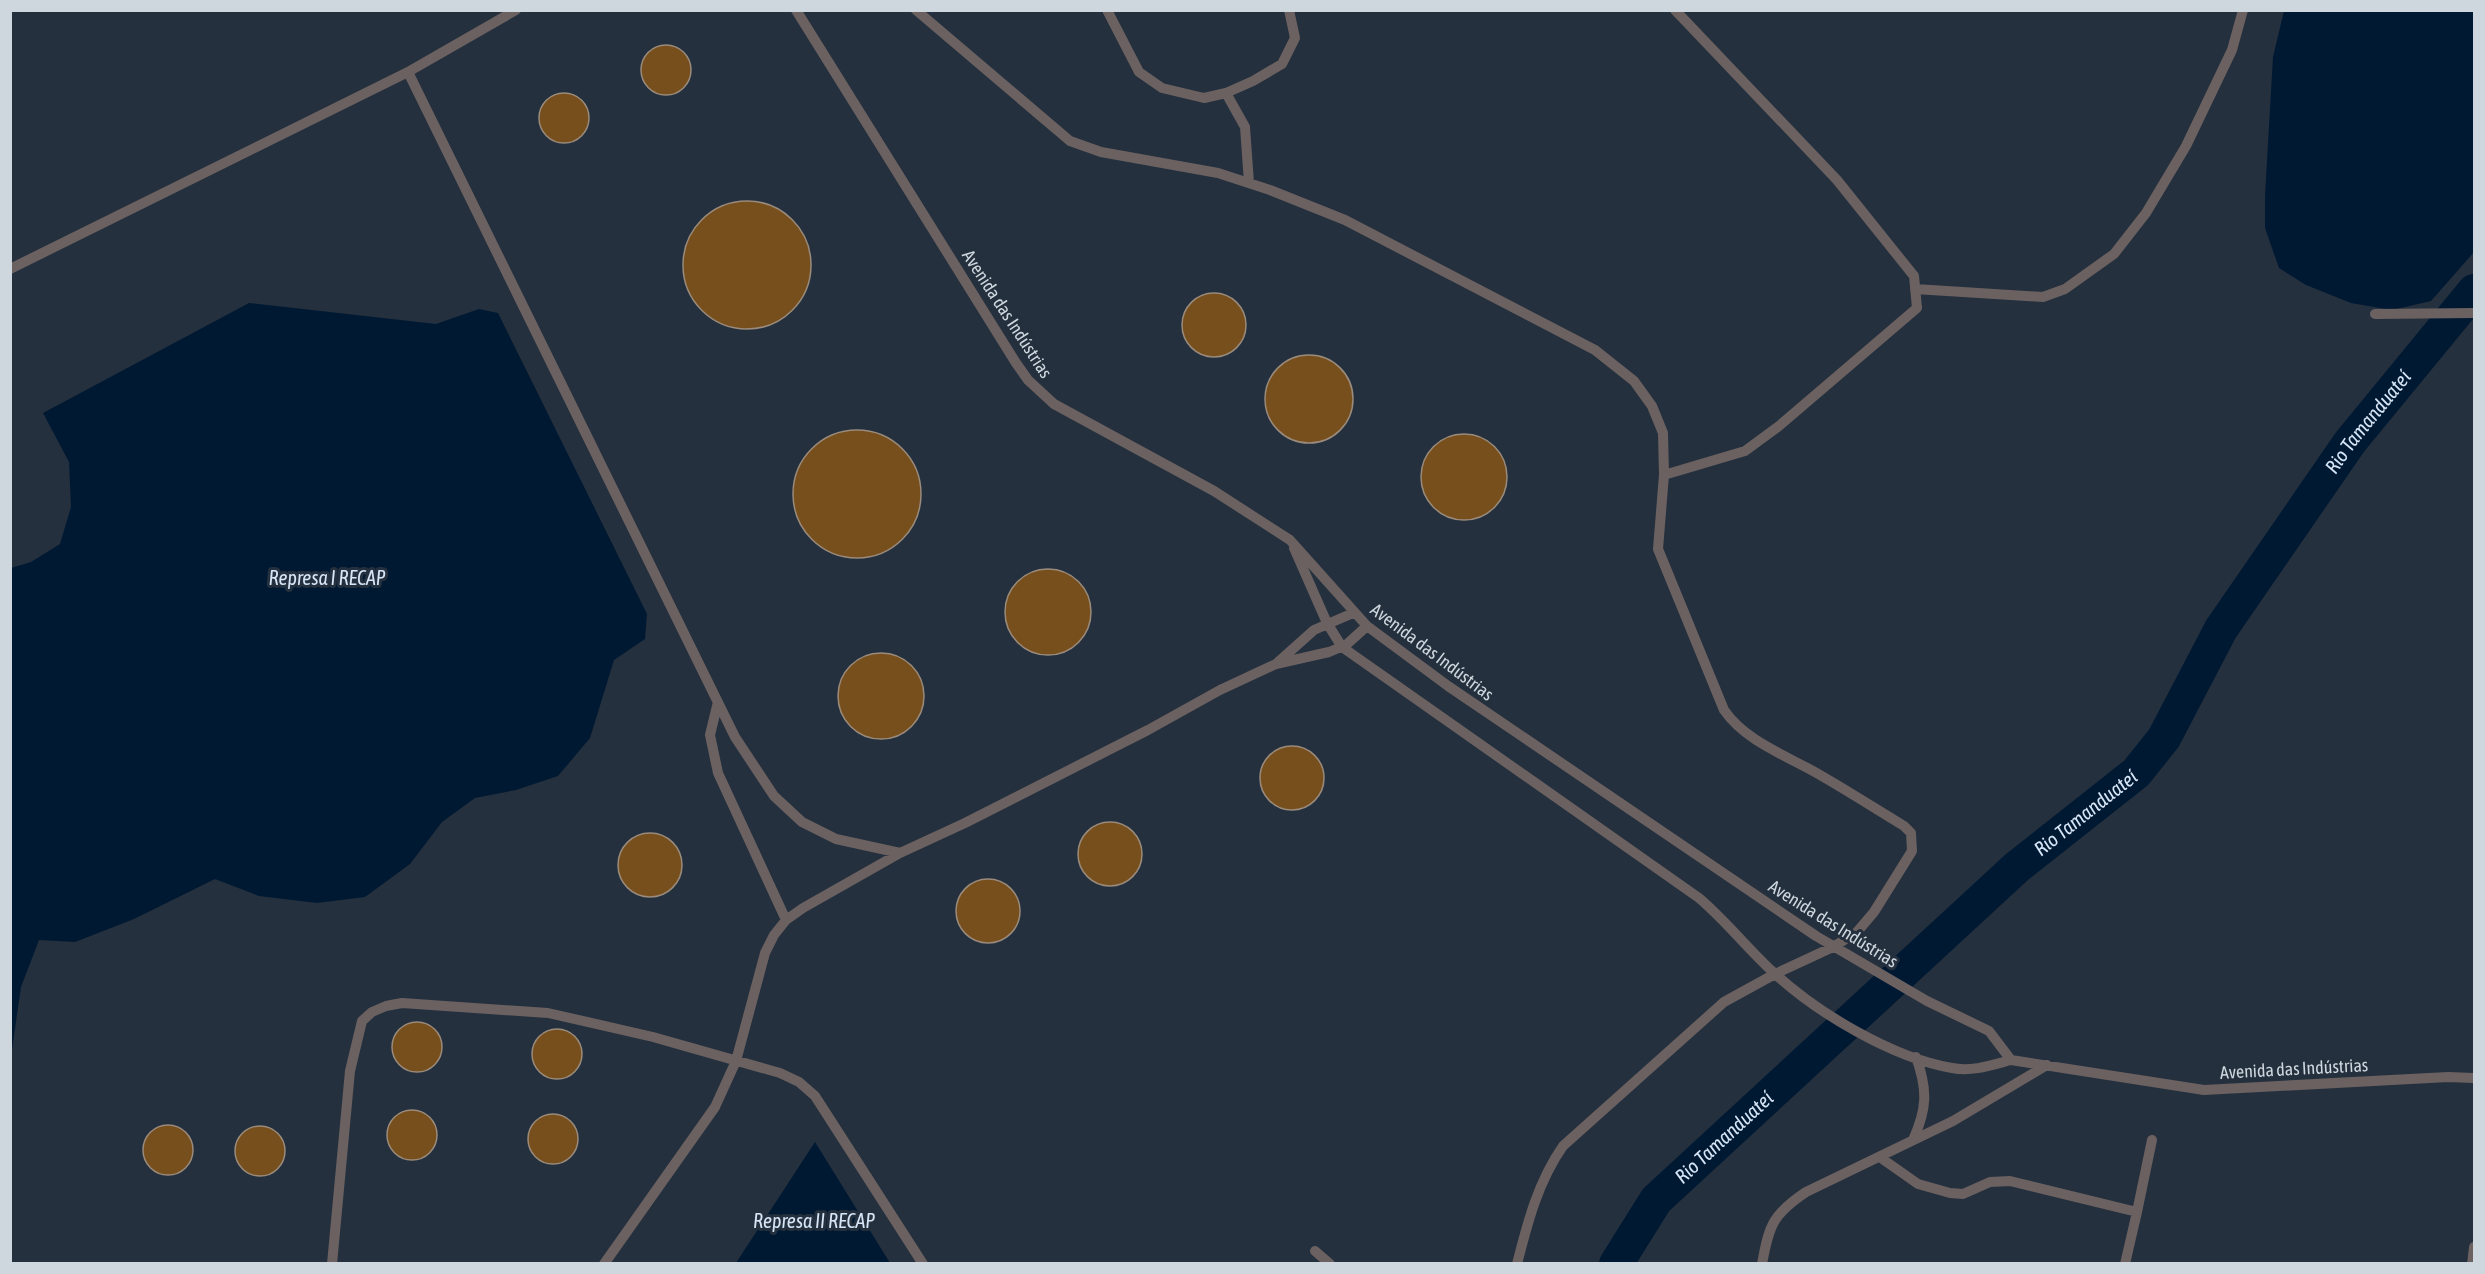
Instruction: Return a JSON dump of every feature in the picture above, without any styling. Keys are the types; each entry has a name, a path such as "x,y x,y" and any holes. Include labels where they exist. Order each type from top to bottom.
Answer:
{"lane":[{"path":"10,269 408,72 516,10"},
{"name":"Avenida das Indústrias","path":"796,10 1016,363 1040,393 1054,404 1214,491 1290,540 1319,570 1353,613 1448,687 1833,947 1927,1001 1989,1031 2011,1059"},
{"path":"915,10 1070,141 1101,152 1218,172 1345,220 1595,350 1634,381 1652,406 1663,433 1664,475 1658,549 1709,676 1729,717 1746,733 1830,781 1904,826 1911,833 1912,850 1874,912 1857,932 1833,947 1775,974 1724,1002 1563,1146 1537,1192 1517,1263"},
{"path":"1107,10 1138,72 1162,88 1204,98 1226,93 1282,64 1295,38 1289,10"},
{"path":"1664,475 1745,450 1779,426 1917,308 1914,276 1837,180 1676,10"},
{"path":"1915,289 2043,297 2065,289 2114,254 2146,213 2186,146 2232,50 2243,10"},
{"path":"408,72 735,737 774,796 802,822 836,839 900,853"},
{"path":"1226,93 1245,127 1249,183"},
{"path":"2375,314 2473,313"},
{"path":"1290,540 1327,623 1342,647"},
{"path":"1276,664 1309,633 1353,613"},
{"path":"604,1263 715,1107 736,1061 765,953 774,935 786,920 900,853 1148,730 1220,690 1276,664 1342,647 1352,641 1367,626"},
{"name":"Avenida das Indústrias","path":"1342,647 1699,898 1722,918 1775,974 1807,1001 1880,1044 1916,1058 1953,1069 1981,1068 2011,1059 2204,1090 2448,1077 2475,1078"},
{"path":"718,702 710,735 718,772 786,920"},
{"path":"332,1263 350,1071 362,1022 372,1012 402,1003 548,1012 653,1037 780,1073 799,1082 815,1096 923,1263"},
{"path":"1913,1140 1923,1117 1924,1102 1923,1077 1916,1058"},
{"path":"1763,1259 1773,1222 1780,1212 1806,1192 1881,1158 1953,1121 2047,1065"},
{"path":"2125,1263 2152,1140"},
{"path":"1881,1158 1918,1185 1950,1193 1963,1194 1990,1182 2010,1181 2138,1212"},
{"path":"2472,1263 2475,1247"},
{"path":"1315,1251 1330,1263"}],"water":[{"path":"2284,11 2474,11 2474,252 2431,301 2392,310 2351,303 2306,285 2279,268 2265,228 2265,195 2273,57"},
{"name":"Represa I RECAP","path":"249,303 436,324 479,309 498,313 647,614 645,639 614,660 590,738 558,776 516,790 475,798 442,822 410,864 365,897 317,903 259,896 215,879 134,919 75,942 39,940 21,987 11,1056 11,568 31,562 60,544 71,507 69,462 43,413"},
{"name":"Represa II RECAP","path":"815,1142 890,1263 736,1263"}],"building":[{"path":"666,45 684,52 691,70 684,88 666,95 648,88 641,70 648,52"},
{"path":"564,93 582,100 589,118 582,136 564,143 546,136 539,118 546,100"},
{"path":"747,201 771,206 792,220 806,241 811,265 806,289 792,310 771,324 747,329 723,324 702,310 688,289 683,265 688,241 702,220 723,206"},
{"path":"1214,293 1232,299 1240,307 1246,325 1240,343 1232,351 1214,357 1196,351 1188,343 1182,325 1188,307 1196,299"},
{"path":"1309,355 1326,359 1340,368 1349,382 1353,399 1349,416 1340,430 1326,439 1309,443 1292,439 1278,430 1269,416 1265,399 1269,382 1278,368 1292,359"},
{"path":"857,430 881,435 902,449 916,470 921,494 916,518 902,539 881,553 857,558 833,553 812,539 798,518 793,494 798,470 812,449 833,435"},
{"path":"1456,434 1472,434 1495,446 1504,460 1507,477 1504,494 1495,508 1472,520 1456,520 1440,513 1428,501 1421,485 1421,469 1428,453 1440,441"},
{"path":"1040,569 1056,569 1079,581 1088,595 1091,612 1088,629 1079,643 1056,655 1040,655 1024,648 1012,636 1005,620 1005,604 1012,588 1024,576"},
{"path":"873,653 889,653 912,665 921,679 924,696 921,713 912,727 889,739 873,739 857,732 845,720 838,704 838,688 845,672 857,660"},
{"path":"1292,746 1310,752 1318,760 1324,778 1318,796 1310,804 1292,810 1274,804 1266,796 1260,778 1266,760 1274,752"},
{"path":"1110,822 1128,828 1136,836 1142,854 1136,872 1128,880 1110,886 1092,880 1084,872 1078,854 1084,836 1092,828"},
{"path":"650,833 668,839 676,847 682,865 676,883 668,891 650,897 632,891 624,883 618,865 624,847 632,839"},
{"path":"988,879 1006,885 1014,893 1020,911 1014,929 1006,937 988,943 970,937 962,929 956,911 962,893 970,885"},
{"path":"417,1022 435,1029 442,1047 435,1065 417,1072 399,1065 392,1047 399,1029"},
{"path":"557,1029 575,1036 582,1054 575,1072 557,1079 539,1072 532,1054 539,1036"},
{"path":"412,1110 430,1117 437,1135 430,1153 412,1160 394,1153 387,1135 394,1117"},
{"path":"553,1114 571,1121 578,1139 571,1157 553,1164 535,1157 528,1139 535,1121"},
{"path":"168,1125 186,1132 193,1150 186,1168 168,1175 150,1168 143,1150 150,1132"},
{"path":"260,1126 278,1133 285,1151 278,1169 260,1176 242,1169 235,1151 242,1133"}],"waterway":[{"name":"Rio Tamanduateí","path":"1616,1264 1656,1200 2017,867 2136,773 2164,738 2221,629 2350,442 2474,291"}]}
